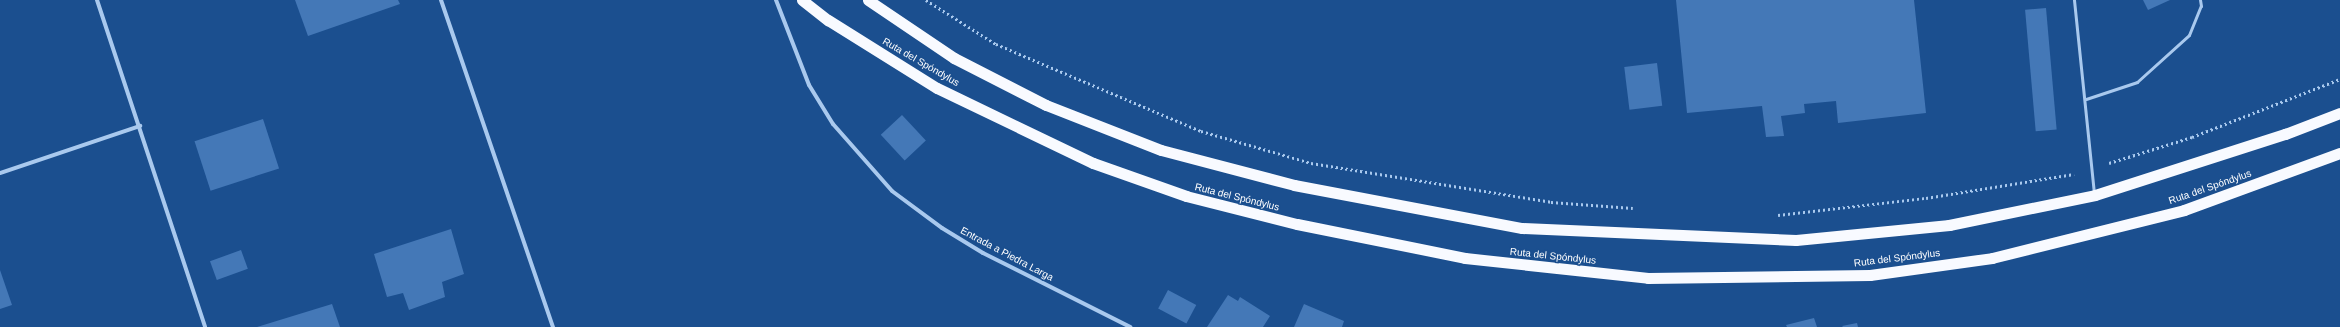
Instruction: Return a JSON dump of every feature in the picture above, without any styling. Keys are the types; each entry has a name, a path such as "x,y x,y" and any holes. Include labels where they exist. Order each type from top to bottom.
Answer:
{"highway":[{"name":"Ruta del Spóndylus","path":"802,0 828,20 937,88 1093,163 1186,196 1297,224 1465,258 1648,278 1870,275 1992,258 2184,210 2340,153"},
{"name":"Ruta del Spóndylus","path":"868,0 960,62 1046,105 1161,150 1294,185 1522,228 1796,240 1949,225 2094,196 2285,134 2340,113"}],"street":[{"path":"98,0 205,327"},
{"path":"441,0 553,327"},
{"name":"Entrada a Piedra Larga","path":"776,0 808,85 833,124 892,191 942,228 983,253 1130,327"},
{"path":"0,173 140,126"}],"lane":[{"path":"2074,0 2086,99 2093,169 2094,196"},
{"path":"2086,99 2137,82 2189,35 2201,6 2200,0"}],"path":[{"path":"926,0 996,44 1201,131 1311,163 1551,202 1638,208"},
{"path":"1772,216 1926,198 2093,169 2192,137 2340,80"}],"building":[{"path":"295,0 398,0 400,4 308,36"},
{"path":"1676,0 1914,0 1926,113 1838,123 1836,101 1804,104 1805,113 1781,116 1784,136 1766,137 1762,106 1687,113"},
{"path":"2143,0 2170,0 2148,10"},
{"path":"2046,8 2057,130 2036,131 2025,10"},
{"path":"1657,63 1662,106 1629,110 1624,67"},
{"path":"902,115 926,141 905,160 881,135"},
{"path":"263,119 279,168 211,191 195,141"},
{"path":"451,229 464,274 442,282 445,297 409,310 403,293 387,297 374,254"},
{"path":"241,250 248,269 217,280 210,261"},
{"path":"0,270 12,305 0,309"},
{"path":"1168,290 1196,305 1186,324 1158,309"},
{"path":"1228,295 1238,301 1240,297 1270,316 1263,327 1207,327"},
{"path":"332,304 340,327 257,327"},
{"path":"1304,304 1344,321 1342,327 1294,327"},
{"path":"1814,318 1817,327 1787,327 1786,325"},
{"path":"1857,323 1858,327 1842,326"}]}
